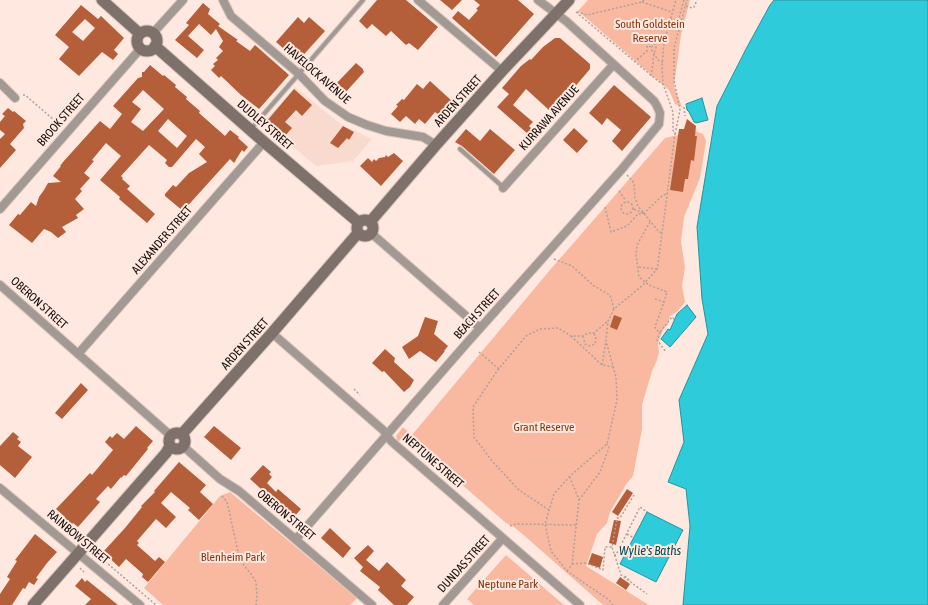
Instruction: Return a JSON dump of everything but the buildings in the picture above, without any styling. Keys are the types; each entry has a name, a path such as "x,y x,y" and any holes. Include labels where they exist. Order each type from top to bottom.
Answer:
{"main road":[{"path":"102,0 140,34"},
{"name":"ARDEN STREET","path":"371,227 436,145 502,71 569,0"},
{"path":"146,31 153,34 156,39 155,46 148,50 141,48 137,42 140,34 146,31"},
{"name":"DUDLEY STREET","path":"155,46 264,142 358,228"},
{"path":"364,219 371,227 368,235 364,236 358,228 364,219"},
{"name":"ARDEN STREET","path":"182,434 272,333 358,228"},
{"path":"33,605 166,453 170,441 177,432 182,434 185,440 183,446 178,449 170,441"}],"street":[{"path":"153,34 183,0"},
{"name":"HAVELOCK AVENUE","path":"223,0 231,16 299,74 325,101 348,117 386,131 423,137 436,145"},
{"path":"418,0 502,71"},
{"path":"538,0 566,21 613,65"},
{"name":"BROOK STREET","path":"0,209 141,48"},
{"name":"BEACH STREET","path":"296,539 480,328 622,169 659,124 660,113 658,106 613,65"},
{"name":"KURRAWA AVENUE","path":"503,188 613,65"},
{"path":"0,84 15,98"},
{"name":"ALEXANDER STREET","path":"78,354 264,142"},
{"path":"371,227 480,328"},
{"name":"OBERON STREET","path":"0,285 78,354 170,441"},
{"name":"NEPTUNE STREET","path":"272,333 383,430 387,436 502,539 580,605"},
{"name":"OBERON STREET","path":"183,446 220,479 239,491 372,605"},
{"name":"RAINBOW STREET","path":"0,488 140,605"},
{"name":"DUNDAS STREET","path":"443,605 502,539"}],"lane":[{"path":"250,130 363,0"},
{"path":"460,148 503,188"}],"path":[{"path":"675,134 673,130 673,112 663,84 662,62 664,42 676,0"},
{"path":"670,19 678,21 684,0"},
{"path":"602,365 608,321 614,309 645,282 657,269 675,134 680,110 674,80 674,48 687,0"},
{"path":"686,6 692,8 694,7 697,0"},
{"path":"663,84 634,62 576,12 587,15 643,1 672,12"},
{"path":"655,36 652,47 658,60 662,62"},
{"path":"651,76 656,47 654,42"},
{"path":"634,62 647,51 647,46 652,47"},
{"path":"25,95 67,131"},
{"path":"684,107 685,116"},
{"path":"622,169 634,183 635,198 638,206 659,232 663,233"},
{"path":"619,191 626,201 632,203 634,209 644,213"},
{"path":"605,207 611,232 627,226 634,217 638,214 644,213 662,196 668,193"},
{"path":"626,201 621,205 621,210 624,213 630,214 634,209"},
{"path":"650,222 636,245 636,255 639,267 639,277 651,286 667,292 655,326 656,330 660,332"},
{"path":"546,255 572,266 594,286 610,295 614,309"},
{"path":"639,267 657,269"},
{"path":"655,299 664,302"},
{"path":"666,352 657,340 660,332 672,317 675,320"},
{"path":"571,336 583,336 588,333 594,333 608,321"},
{"path":"549,510 519,490 492,461 474,437 472,408 498,369 526,336 540,329 558,328 571,336 602,365 614,367"},
{"path":"585,344 590,346 595,344 596,337 594,333"},
{"path":"583,336 585,344"},
{"path":"579,500 600,472 609,448 607,444 617,400 616,377 606,341"},
{"path":"582,347 585,344"},
{"path":"479,352 498,369"},
{"path":"354,389 360,395"},
{"path":"607,444 570,476 554,494 545,524 551,550 567,571 603,596 613,605"},
{"path":"567,571 572,564 579,500 570,476"},
{"path":"634,495 620,518 617,518 612,546 621,575 646,594"},
{"path":"222,496 227,502 242,563 256,582 256,605"},
{"path":"614,555 616,555 640,507 647,512"},
{"path":"510,526 516,524 545,524 576,526"},
{"path":"627,534 634,538"},
{"path":"572,564 586,563 603,570 605,547 612,546"},
{"path":"96,553 156,605"},
{"path":"80,568 84,572"},
{"path":"625,576 629,581"}],"shaded area":[{"path":"295,87 343,126 372,139 353,161 316,166 264,122"}],"green space":[{"name":"South Goldstein Reserve","path":"588,0 690,0 681,35 674,86 682,107 675,104 669,90 578,11"},
{"name":"Grant Reserve","path":"695,131 703,134 706,141 700,178 684,217 681,242 685,267 682,286 685,302 678,311 670,316 668,324 663,330 658,343 659,352 657,360 652,371 642,405 642,429 633,476 627,483 610,512 607,523 597,534 586,566 649,605 603,605 527,538 514,527 506,523 405,435 398,442 396,436 403,427 412,435 550,270 665,138"},
{"name":"Blenheim Park","path":"230,492 357,598 350,605 163,605 144,588 220,496"},
{"name":"Neptune Park","path":"506,555 564,605 474,605 467,599"}],"water":[{"path":"774,0 928,0 928,605 683,605 690,526 686,489 668,482 684,442 679,400 708,334 702,299 697,227 717,106 746,49"},
{"path":"702,98 708,120 696,123 687,110 686,104"},
{"path":"687,305 696,317 670,347 661,339 668,329 670,330 677,314"},
{"name":"Wylie's Baths","path":"647,512 683,530 656,582 620,564"}]}
